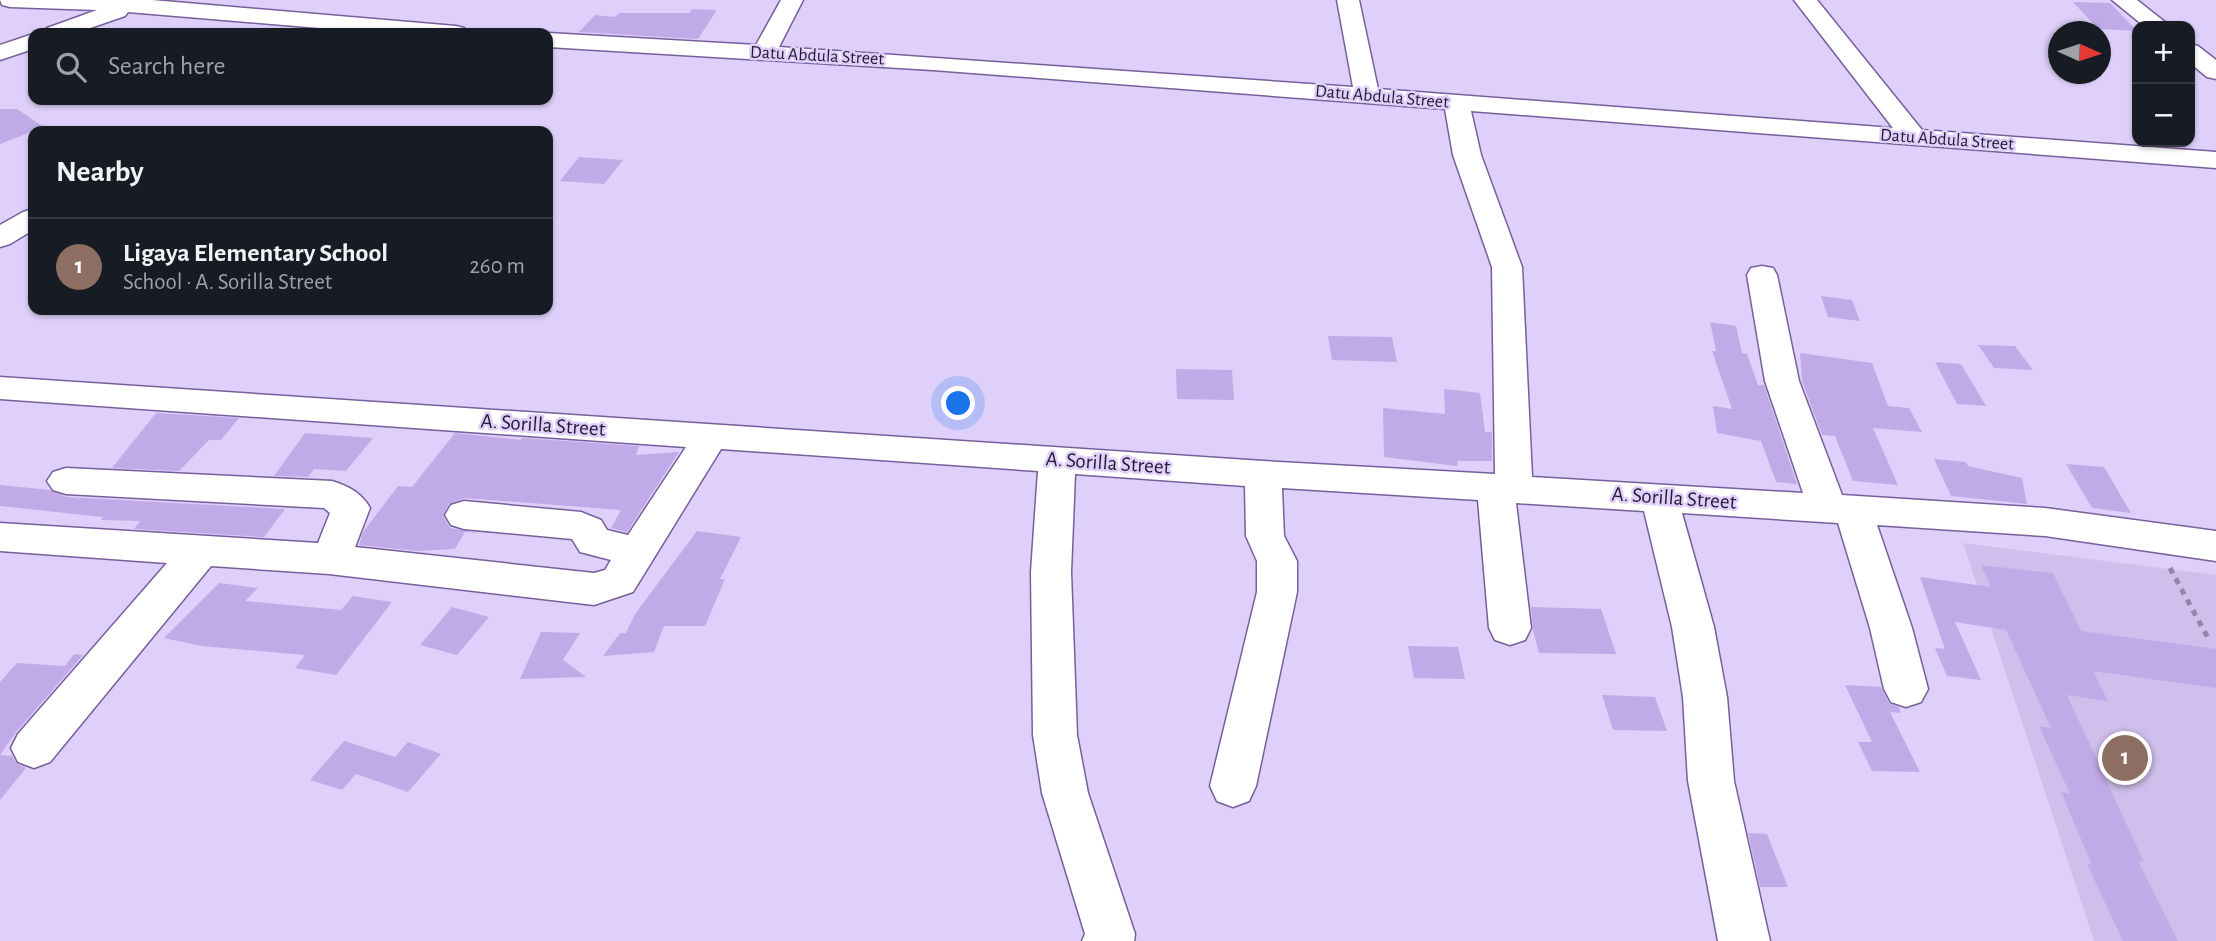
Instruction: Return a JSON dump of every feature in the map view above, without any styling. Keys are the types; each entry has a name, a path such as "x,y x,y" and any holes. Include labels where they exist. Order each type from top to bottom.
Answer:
{"street":[{"path":"10,0 140,3 403,28"},
{"path":"764,53 792,0"},
{"path":"1348,0 1367,96"},
{"path":"1805,0 1914,137"},
{"path":"2123,0 2151,21"},
{"path":"69,28 140,3"},
{"name":"Datu Abdula Street","path":"553,40 1367,96 2216,160"},
{"path":"0,53 28,43"},
{"path":"2195,55 2216,72"},
{"path":"1457,103 1466,155 1507,267 1504,488 1510,628"},
{"path":"0,238 28,221"},
{"path":"1762,275 1782,381 1891,628 1906,690"},
{"name":"A. Sorilla Street","path":"0,388 1263,474 2045,522 2216,546"},
{"path":"0,537 329,559 594,589 619,581 711,437"},
{"path":"1057,460 1051,572 1055,735 1065,793 1110,934 1108,941"},
{"path":"1233,786 1279,572 1277,561 1265,536 1263,474"},
{"path":"66,481 332,495 351,508 329,559"},
{"path":"1659,497 1693,627 1704,697 1711,781 1744,941"},
{"path":"464,515 581,526 587,530 594,542 640,552"},
{"path":"34,748 200,552"}],"path":[{"path":"2152,536 2208,638"}],"shaded area":[{"path":"1963,543 2216,575 2216,941 2094,941"}],"building":[{"path":"2073,2 2110,3 2132,26 2132,31 2111,30 2111,21 2091,21"},
{"path":"692,9 717,10 698,39 579,32 595,15 615,17 619,13 689,13"},
{"path":"0,109 17,109 42,126 28,126 28,133 0,144"},
{"path":"579,157 623,160 604,184 560,181"},
{"path":"1821,296 1852,300 1860,321 1828,317"},
{"path":"1710,322 1736,326 1742,353 1747,354 1758,385 1764,385 1797,484 1776,482 1761,441 1717,433 1713,406 1732,409 1712,351 1716,351"},
{"path":"1328,336 1392,337 1397,362 1332,360"},
{"path":"1978,345 2015,346 2033,370 1994,368"},
{"path":"1800,353 1872,363 1888,406 1909,408 1922,432 1873,428 1898,485 1853,481 1835,436 1822,435 1802,381"},
{"path":"1935,362 1961,364 1986,406 1957,404"},
{"path":"1176,369 1232,370 1234,400 1177,399"},
{"path":"1444,389 1480,393 1485,432 1492,432 1492,461 1458,461 1457,466 1384,457 1383,408 1445,414"},
{"path":"156,413 239,418 221,440 209,440 179,471 112,468"},
{"path":"305,433 373,438 346,471 314,469 308,477 274,476"},
{"path":"455,433 521,440 639,446 636,455 679,452 627,532 611,528 621,510 464,498 449,504 443,516 450,528 479,533 465,532 455,549 417,551 359,545 363,532 398,486 412,487"},
{"path":"1934,459 1966,462 1968,466 2022,478 2027,504 1951,496"},
{"path":"2066,464 2104,467 2131,513 2092,508"},
{"path":"0,485 50,490 66,497 285,509 264,537 134,529 140,521 101,520 103,517 0,506"},
{"path":"697,531 741,537 720,579 725,579 705,626 664,626 654,652 603,656 620,633 626,633 635,614"},
{"path":"1981,565 2053,573 2081,631 2216,649 2216,688 2093,671 2108,701 2067,695 2144,862 2138,861 2178,941 2123,941 2087,864 2092,865 2061,792 2070,794 2039,726 2051,728 2006,630 1955,622 1981,680 1947,676 1935,648 1945,649 1920,577 1991,587"},
{"path":"219,583 258,588 245,601 341,610 353,596 392,602 336,675 295,668 305,655 202,646 164,638"},
{"path":"452,607 489,617 457,655 420,645"},
{"path":"1531,607 1601,609 1616,654 1539,653"},
{"path":"541,632 580,633 563,660 586,677 520,679"},
{"path":"1408,646 1458,647 1465,679 1414,678"},
{"path":"74,654 83,655 16,732 0,755 0,682 17,663 65,666"},
{"path":"1845,685 1881,687 1889,703 1899,707 1901,713 1890,712 1920,772 1872,771 1858,742 1872,742"},
{"path":"1602,695 1655,697 1667,731 1613,730"},
{"path":"344,741 395,757 408,742 441,754 408,792 356,774 342,790 310,780"},
{"path":"0,755 12,756 17,764 26,768 0,800"},
{"path":"1748,833 1767,834 1788,887 1760,887"}],"place":[{"name":"Ligaya Elementary School","path":"2125,758"}]}
